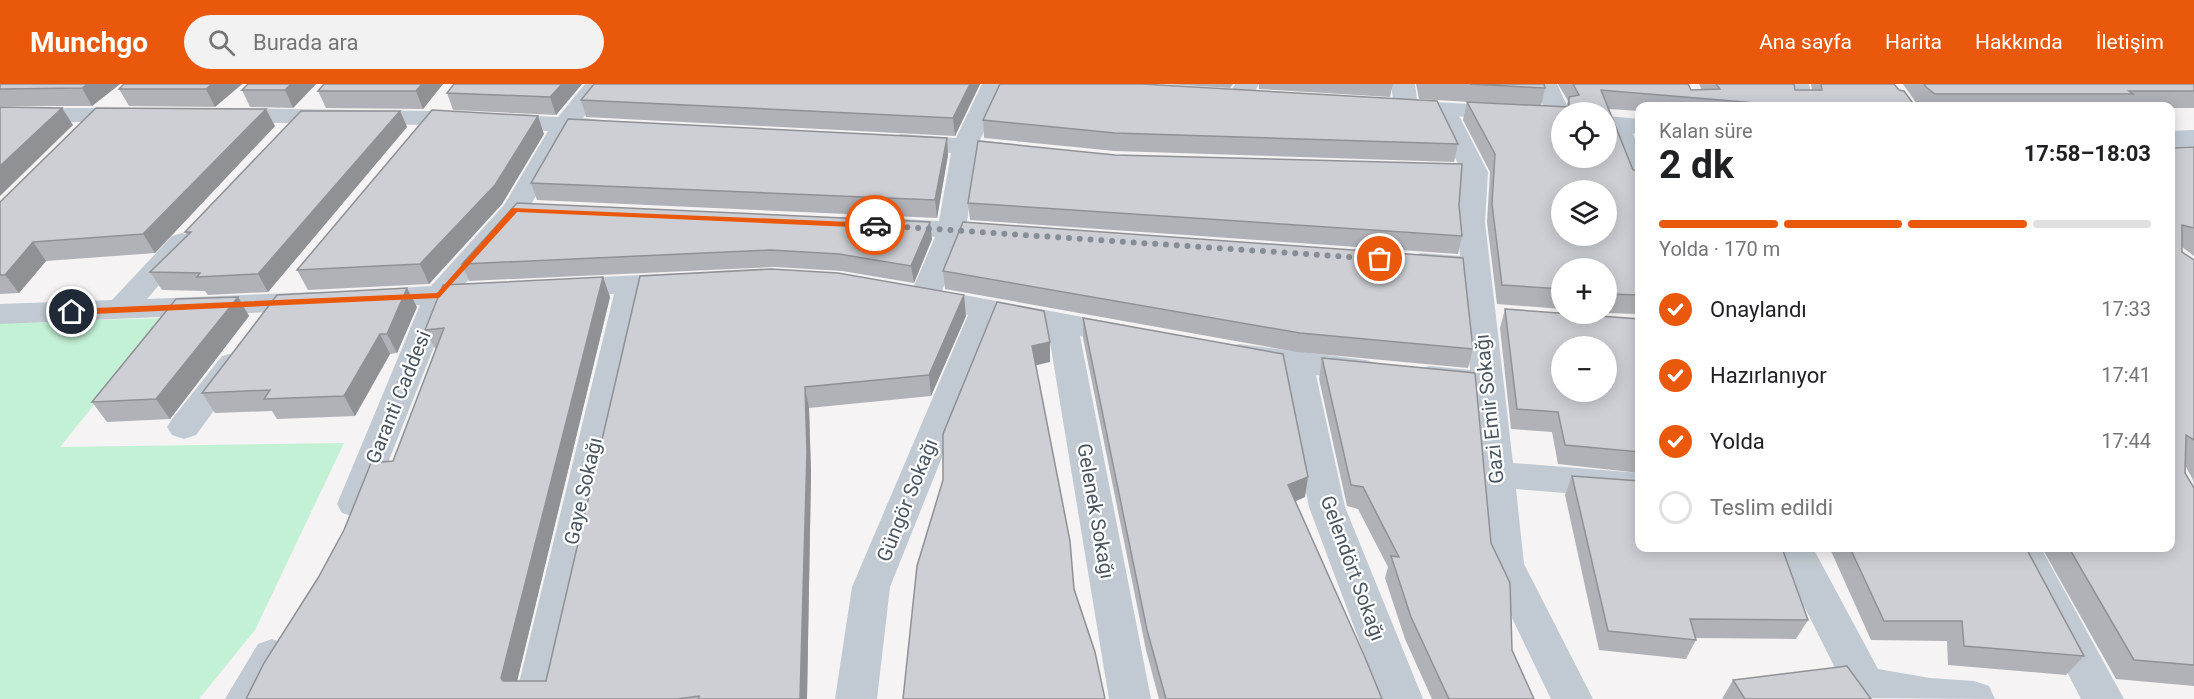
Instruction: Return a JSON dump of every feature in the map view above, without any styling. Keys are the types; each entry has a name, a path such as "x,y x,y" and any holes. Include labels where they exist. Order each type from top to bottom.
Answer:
{"main road":[{"path":"1371,105 1405,96 1444,110 1551,115"}],"street":[{"name":"Garanti Caddesi","path":"345,528 439,295 515,209 564,125 598,84"},
{"path":"925,297 952,229 965,146 994,84"},
{"path":"1545,84 1554,102"},
{"path":"1797,84 1800,102"},
{"path":"75,140 129,91"},
{"path":"250,92 213,115 429,118 635,128"},
{"path":"276,141 324,92"},
{"path":"406,145 451,92"},
{"path":"1391,170 1475,172 1444,110"},
{"path":"0,115 157,115"},
{"path":"1621,124 1635,167"},
{"path":"882,141 1046,154"},
{"name":"Gazi Emir Sokağı","path":"1475,172 1471,222 1505,564 1572,699"},
{"path":"515,209 550,211"},
{"path":"858,225 1035,235"},
{"path":"119,311 198,226"},
{"path":"1392,260 1475,266"},
{"path":"184,427 302,274"},
{"path":"0,314 119,311 715,280"},
{"name":"Gaye Sokağı","path":"536,699 631,284"},
{"path":"894,291 1158,340"},
{"name":"Güngör Sokağı","path":"856,699 872,587 986,309"},
{"path":"1480,315 1514,318"},
{"name":"Gelenek Sokağı","path":"1062,323 1131,699"},
{"path":"1216,350 1297,364 1487,383"},
{"name":"Gelendört Sokağı","path":"1297,364 1327,507 1402,699"},
{"path":"1496,475 1635,486"},
{"path":"1796,552 1865,685 1931,697 1974,699"},
{"path":"2024,552 2103,699"},
{"path":"246,699 288,630"}],"green space":[{"path":"164,318 60,447 344,443 255,630 199,699 0,699 0,323"}],"building":[{"path":"0,84 88,84 82,88 0,89"},
{"path":"124,84 212,84 206,89 119,89"},
{"path":"248,84 291,84 285,90 242,90"},
{"path":"324,84 422,84 416,91 318,91"},
{"path":"454,84 562,84 550,97 447,93"},
{"path":"594,84 970,84 953,118 581,100"},
{"path":"1000,84 1142,84 1437,101 1458,144 1115,133 983,120"},
{"path":"1470,84 1544,84 1545,88"},
{"path":"1573,84 1688,84 1691,90 1720,89 1716,84 1794,84 1795,90 1822,90 1821,84 1894,84 1899,90 1904,91 1912,102 1745,102 1601,90 1606,102 1569,102 1569,97 1579,95"},
{"path":"1924,84 2194,84 2194,91 2129,91 2133,94 1935,94"},
{"path":"1467,102 1551,106 1551,168 1617,168 1617,130 1635,171 1635,295 1617,294 1617,258 1551,258 1551,288 1502,285 1492,204 1495,154"},
{"path":"0,107 62,108 0,166"},
{"path":"96,108 266,109 143,234 33,242 5,275 0,275 0,202"},
{"path":"432,110 538,116 495,185 420,264 297,270"},
{"path":"301,111 400,111 258,274 197,277 200,273 150,272 191,232 185,232"},
{"path":"568,119 947,138 935,200 531,183"},
{"path":"978,141 1115,155 1462,164 1459,205 1462,236 968,203"},
{"path":"2194,147 2194,228 2182,225 2182,252 2194,260 2194,440 2186,435 2185,473 2194,488 2194,665 2134,660 2071,552 2175,552 2175,148"},
{"path":"517,203 930,222 911,266 839,254 771,250 462,264"},
{"path":"963,222 1463,258 1473,349 1300,333 943,271"},
{"path":"771,269 838,273 964,295 929,375 805,387 807,452 800,699 699,699 699,696 677,699 246,699 264,663 318,578 344,530 371,463 393,461 444,328 425,330 443,285 603,277 501,678 503,681 546,681 640,276"},
{"path":"407,288 387,334 380,334 344,396 264,399 270,390 202,393 277,295"},
{"path":"238,297 156,399 92,402 176,299"},
{"path":"997,302 1044,311 1050,342 1032,346 1070,541 1074,589 1095,652 1105,699 903,699 917,566 943,480 943,434"},
{"path":"1505,309 1551,312 1551,324 1617,324 1617,317 1635,319 1635,452 1565,445 1558,412 1517,409"},
{"path":"1083,318 1283,354 1308,477 1288,485 1382,699 1166,699 1147,630"},
{"path":"1322,358 1475,373 1491,543 1510,583 1512,650 1534,699 1449,699 1411,617 1391,556 1399,557 1363,487 1351,485"},
{"path":"1572,476 1635,481 1635,552 1783,552 1808,620 1690,619 1696,640 1608,631"},
{"path":"1852,552 2028,552 2084,656 1964,646 1962,621 1884,621"},
{"path":"1847,666 1871,699 1745,699 1733,680"}],"way so far":[{"path":"875,225 1380,259"}],"route":[{"path":"72,312 439,295 515,209 875,225"}]}
